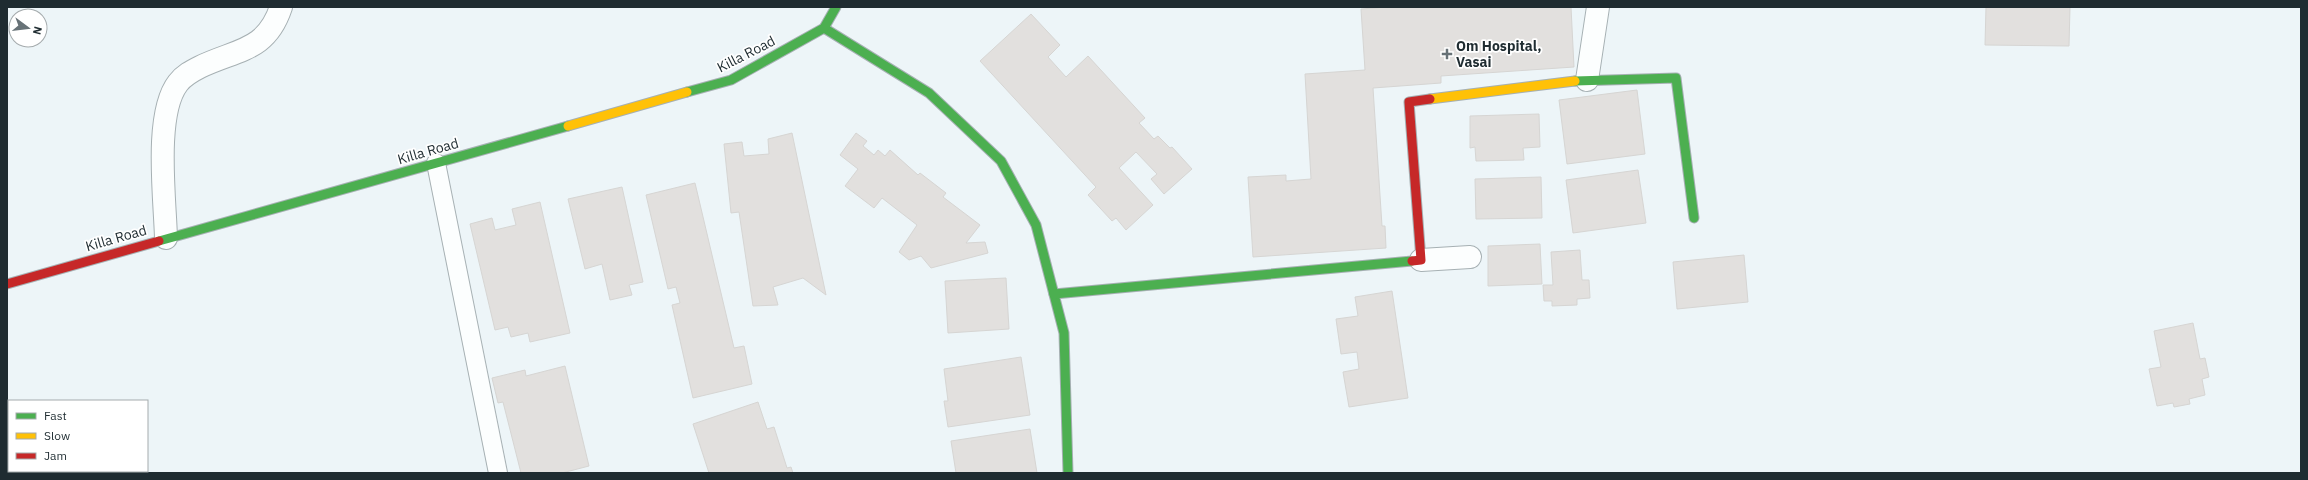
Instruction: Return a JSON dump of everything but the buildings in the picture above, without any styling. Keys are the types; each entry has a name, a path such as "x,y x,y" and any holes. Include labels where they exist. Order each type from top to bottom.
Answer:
{"street":[{"path":"166,238 163,139 168,104 177,83 186,74 221,57 253,46 267,35 276,24 281,7"},
{"path":"836,7 824,28 929,93 1001,161 1036,225 1064,333 1068,473"},
{"path":"1587,80 1598,7"},
{"name":"Killa Road","path":"7,284 731,80 824,28"},
{"path":"1421,260 1409,102 1587,80 1676,78 1694,218"},
{"path":"1054,294 1421,260 1470,257"}],"lane":[{"path":"436,163 498,473"}],"traffic: fast":[{"path":"687,92 731,80 824,28 836,7"},
{"path":"824,28 929,93 1001,161 1036,225 1064,333 1068,473"},
{"path":"1575,81 1676,78 1694,218"},
{"path":"159,241 568,126"},
{"path":"1054,294 1412,261"}],"traffic: slow":[{"path":"1430,99 1575,81"},
{"path":"568,126 687,92"}],"traffic: jam":[{"path":"1412,261 1421,260 1409,102 1430,99"},
{"path":"7,284 159,241"}],"place":[{"name":"Om Hospital, Vasai","path":"1447,54"}]}
